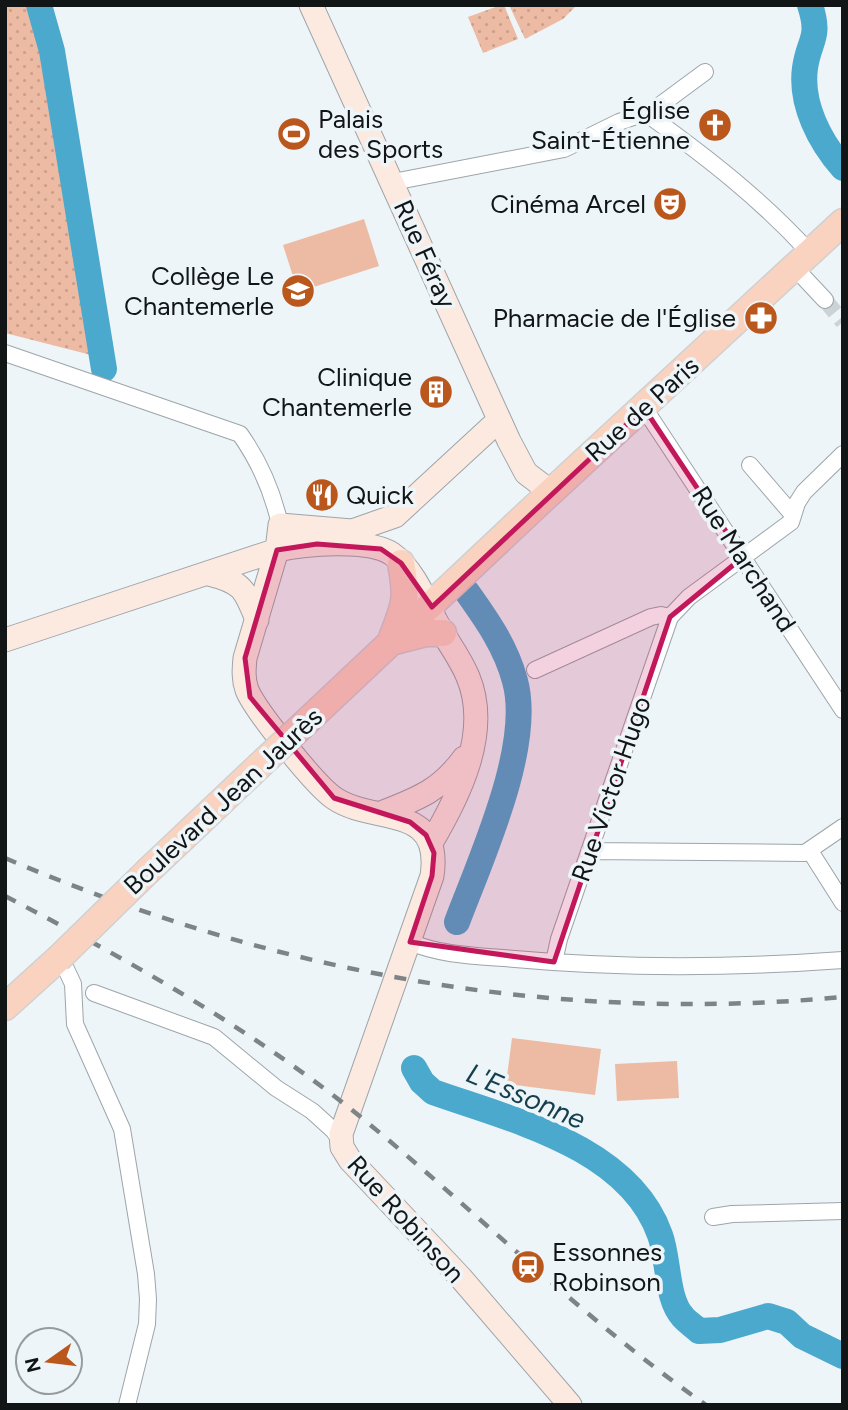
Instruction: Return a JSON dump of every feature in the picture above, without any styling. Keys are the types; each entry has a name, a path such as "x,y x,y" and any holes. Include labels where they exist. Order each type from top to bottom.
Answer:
{"main road":[{"name":"Rue de Paris","path":"436,601 843,222"},
{"path":"390,643 405,606 407,592 391,556"},
{"name":"Boulevard Jean Jaurès","path":"5,1007 436,601"},
{"path":"390,643 426,633 443,633"}],"street":[{"name":"Rue Féray","path":"311,5 499,421 526,473 551,492"},
{"path":"650,117 659,106 705,72"},
{"path":"393,182 564,149 619,122 639,116 650,117 709,159 778,218 825,300"},
{"path":"5,353 240,434 253,452 276,507 280,524 276,550 245,658 243,675 250,697 323,789 346,805 410,822 419,828 431,843"},
{"name":"Rue Marchand","path":"644,408 843,710"},
{"path":"280,524 352,531 395,516 499,421"},
{"path":"535,670 651,617 670,617 689,597 791,522 804,492 843,454"},
{"path":"750,465 793,515"},
{"path":"5,640 276,550 317,544 391,556 395,516"},
{"name":"Rue Robinson","path":"391,556 436,601 443,633 470,682 474,699 473,744 460,786 431,843 434,853 432,876 341,1134 341,1141 350,1160 461,1278 570,1405"},
{"path":"209,573 239,584 246,592 257,620"},
{"name":"Rue Victor Hugo","path":"554,962 559,939 670,617"},
{"path":"381,813 433,791 454,771 473,744"},
{"path":"589,850 792,853 810,851 843,827"},
{"path":"810,851 843,904"},
{"path":"410,943 466,954 611,967 706,967 843,960"},
{"path":"58,959 66,969 74,988 75,1024 122,1129 148,1286 147,1324 127,1405"},
{"path":"94,993 214,1037 276,1088 312,1111 341,1141"},
{"path":"713,1217 732,1214 843,1211"}],"highlighted area":[{"path":"644,408 743,557 670,617 554,962 410,942 432,876 434,853 426,835 410,822 334,798 250,697 245,658 277,550 317,544 381,549 401,563 432,607"}],"shaded area":[{"path":"5,5 28,5 50,83 95,356 5,333"},
{"path":"504,5 518,39 483,53 468,17"},
{"path":"509,5 577,5 563,19 525,39"},
{"path":"364,219 379,266 298,292 283,245"},
{"path":"512,1038 601,1049 595,1095 506,1084"},
{"path":"677,1061 679,1098 617,1101 615,1064"}],"waterway":[{"path":"39,5 52,51 104,369"},
{"name":"L'Essonne","path":"810,5 814,32 805,68 806,95 820,134 843,168"},
{"name":"L'Essonne","path":"457,922 502,802 517,737 519,707 515,681 507,657 467,592"},
{"name":"L'Essonne","path":"414,1068 422,1082 433,1092 531,1126 565,1141 595,1158 623,1179 645,1205 660,1235 678,1309 699,1331 720,1330 768,1316 787,1322 802,1336 843,1356"}],"tunnel":[{"path":"825,300 843,322"}],"railway":[{"path":"5,858 106,898 208,932 311,960 415,981 520,995 627,1003 734,1003 843,997"},
{"path":"5,896 184,995 311,1079 396,1147 614,1335 706,1405"}],"place":[{"name":"Église Saint-Étienne","path":"715,125"},
{"name":"Palais des Sports","path":"294,134"},
{"name":"Cinéma Arcel","path":"670,204"},
{"name":"Collège Le Chantemerle","path":"298,291"},
{"name":"Pharmacie de l'Église","path":"761,318"},
{"name":"Clinique Chantemerle","path":"436,392"},
{"name":"Quick","path":"322,495"},
{"name":"Essonnes Robinson","path":"528,1267"}]}
